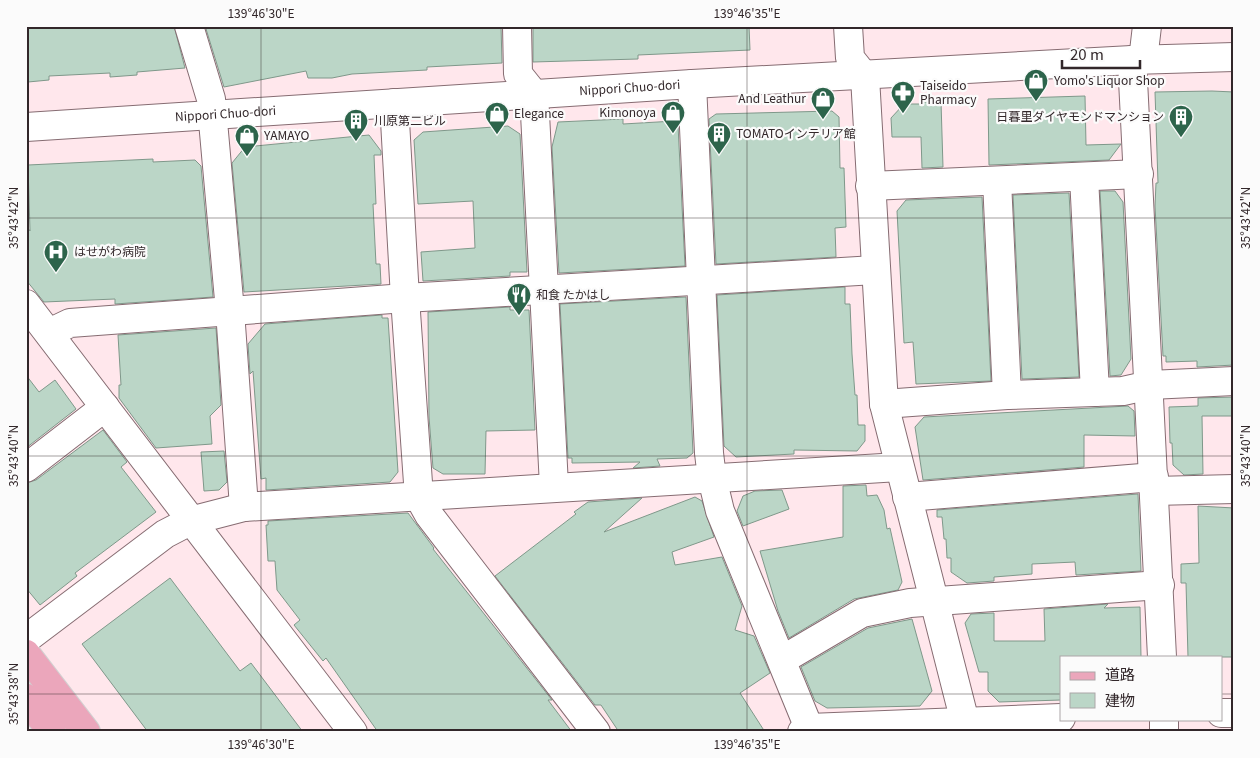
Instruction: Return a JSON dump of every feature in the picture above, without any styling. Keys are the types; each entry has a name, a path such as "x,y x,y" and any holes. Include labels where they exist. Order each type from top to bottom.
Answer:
{"main road":[{"path":"26,654 86,732"},
{"path":"26,698 52,732"}],"street":[{"path":"189,26 211,98 230,311 244,506"},
{"path":"517,26 518,74 534,94 554,486"},
{"path":"848,26 850,58 866,77 870,186 884,404 965,722"},
{"path":"1147,26 1138,60 1139,174 1162,656"},
{"name":"Nippori Chuo-dori","path":"26,127 692,84 866,77 1138,60 1234,58"},
{"path":"692,84 700,281 712,478 720,511 782,660 806,730 1060,718"},
{"path":"394,103 419,497 429,515 596,732"},
{"path":"870,186 1139,174"},
{"path":"1084,177 1095,392"},
{"path":"997,181 1007,395"},
{"path":"49,333 70,323 405,298 875,270"},
{"path":"28,310 49,333 190,521 353,732"},
{"path":"884,404 1007,395 1123,391 1150,385 1234,381"},
{"path":"26,468 105,408"},
{"path":"26,640 166,534 190,521 244,506 419,497 554,486 899,467"},
{"path":"907,497 1154,484 1234,489"},
{"path":"782,660 862,612 910,603 1160,585"}],"building":[{"path":"26,26 174,26 185,68 137,72 137,75 110,77 110,73 49,76 49,80 28,82"},
{"path":"214,26 501,26 502,63 427,67 427,70 352,74 332,78 308,78 306,71 224,87 206,29"},
{"path":"533,26 749,26 750,50 638,55 638,59 533,62"},
{"path":"1155,92 1234,92 1234,365 1197,367 1197,361 1166,362 1166,356 1163,356 1155,206 1156,183 1158,183"},
{"path":"1085,96 1086,145 1121,144 1109,160 989,165 988,99"},
{"path":"920,102 941,102 943,167 922,168 921,137 892,137 891,118 904,104 920,104"},
{"path":"832,111 839,117 840,168 844,168 846,227 835,228 836,257 716,264 709,119 716,114"},
{"path":"623,119 623,124 675,121 678,125 685,266 559,273 552,147 558,122"},
{"path":"508,126 520,134 527,272 510,272 510,276 423,281 421,252 475,248 473,201 418,204 414,140 423,132"},
{"path":"369,135 381,151 381,155 374,155 376,204 373,204 376,264 380,264 381,284 244,292 232,163 245,147"},
{"path":"153,159 153,162 195,160 201,166 213,297 115,304 115,299 44,302 26,280 26,225 30,231 28,165"},
{"path":"1100,191 1115,191 1123,202 1131,359 1121,375 1110,376"},
{"path":"1069,193 1079,377 1022,379 1013,195"},
{"path":"982,197 991,381 916,384 913,342 904,343 897,211 906,200"},
{"path":"845,287 845,304 850,304 858,425 865,425 865,441 857,451 794,450 794,454 736,457 724,446 717,295"},
{"path":"686,297 693,453 687,458 657,459 660,466 633,468 640,462 572,463 572,458 568,458 560,304"},
{"path":"510,307 510,310 529,310 535,430 486,431 485,474 443,474 433,468 429,417 428,312"},
{"path":"382,315 382,318 388,318 398,472 390,482 266,490 266,478 261,479 253,371 250,374 248,344 265,324"},
{"path":"216,328 221,405 210,416 212,444 156,448 119,398 119,385 121,385 118,335"},
{"path":"26,375 39,392 55,380 76,409 26,448"},
{"path":"1234,397 1234,416 1202,416 1203,474 1184,475 1173,465 1169,407 1198,406 1198,398"},
{"path":"1128,406 1134,411 1135,436 1084,435 1084,467 923,480 915,427 924,417"},
{"path":"103,430 127,462 121,467 156,512 75,573 77,576 40,605 26,588 26,483 36,480"},
{"path":"224,451 227,482 219,490 204,491 201,452"},
{"path":"866,485 867,496 877,495 884,510 887,529 890,528 902,582 898,590 854,599 789,638 778,611 760,551 843,537 843,486"},
{"path":"782,490 789,509 743,526 737,511 743,496 755,491"},
{"path":"1138,494 1141,571 1076,575 1075,562 1032,564 1032,574 994,577 994,581 967,583 951,572 951,558 947,558 942,517 937,517 937,510"},
{"path":"695,497 702,501 714,537 672,552 675,565 722,557 742,606 735,630 754,636 770,673 740,693 765,732 619,732 601,705 595,705 495,576 576,514 574,512 588,502 642,498 604,532"},
{"path":"1198,506 1234,508 1234,657 1188,656 1186,583 1181,583 1181,564 1199,563"},
{"path":"408,513 433,549 552,700 548,700 572,732 378,732 326,658 323,661 294,625 300,620 277,590 275,561 268,561 266,525 268,525 268,521"},
{"path":"170,578 240,671 251,663 303,732 148,732 82,644"},
{"path":"1108,604 1104,608 1140,607 1141,656 1060,656 1060,700 999,702 988,691 988,672 979,672 965,623 971,614 994,613 994,641 1045,641 1044,609"},
{"path":"912,619 932,691 920,706 827,708 815,701 801,667 868,628"}],"place":[{"name":"Yomo's Liquor Shop","path":"1036,102"},
{"name":"Taiseido Pharmacy","path":"903,114"},
{"name":"And Leathur","path":"823,120"},
{"name":"Kimonoya","path":"673,134"},
{"name":"Elegance","path":"497,135"},
{"name":"日暮里ダイヤモンドマンション","path":"1181,138"},
{"name":"川原第二ビル","path":"356,142"},
{"name":"TOMATOインテリア館","path":"719,155"},
{"name":"YAMAYO","path":"247,157"},
{"name":"はせがわ病院","path":"56,273"},
{"name":"和食 たかはし","path":"519,316"}]}
